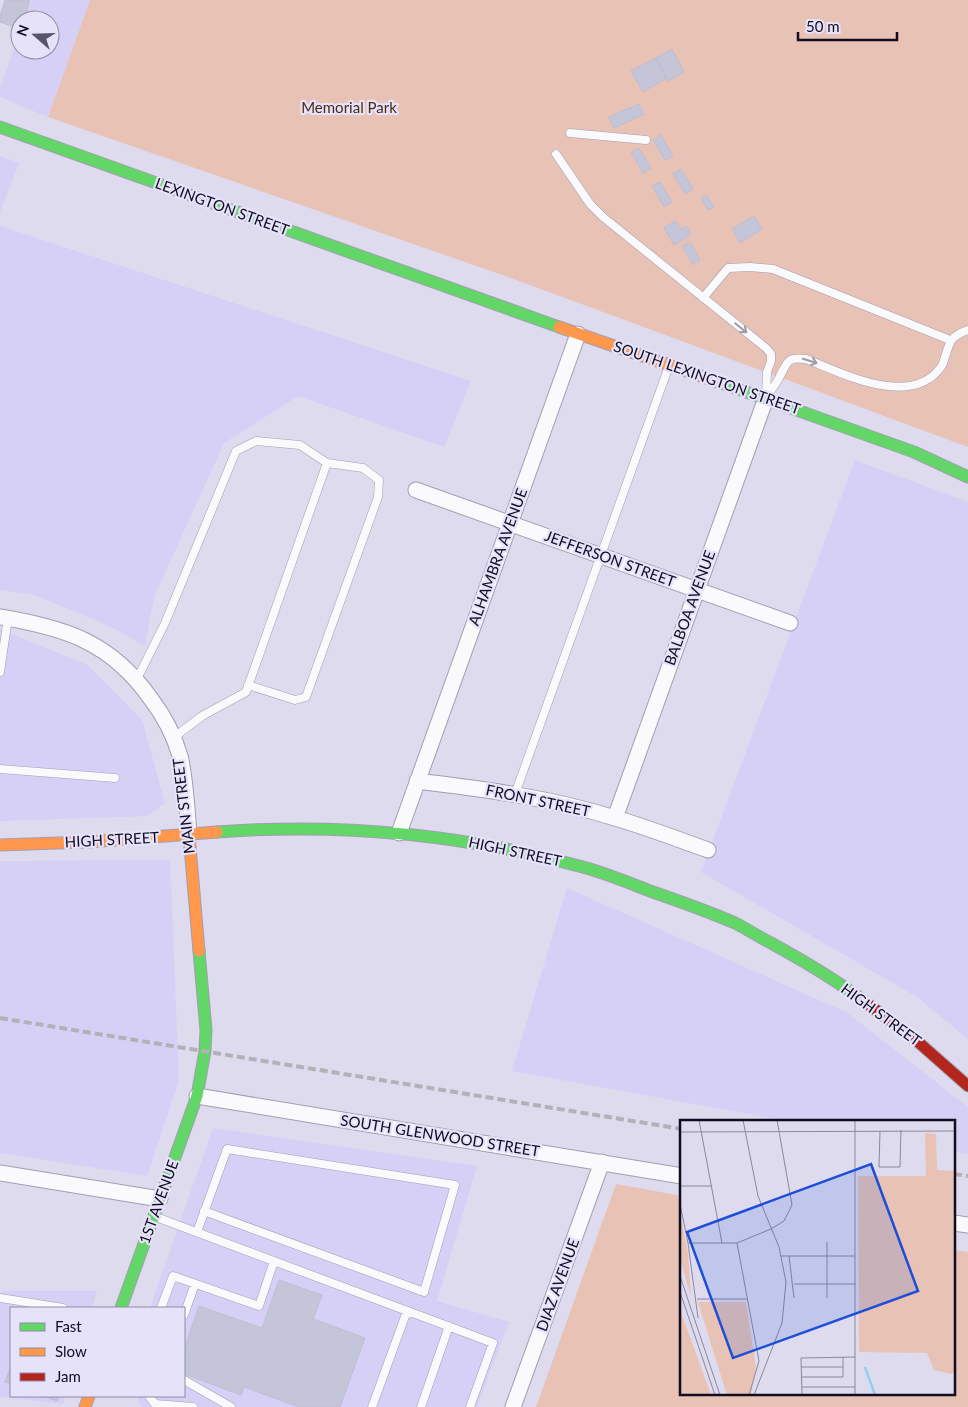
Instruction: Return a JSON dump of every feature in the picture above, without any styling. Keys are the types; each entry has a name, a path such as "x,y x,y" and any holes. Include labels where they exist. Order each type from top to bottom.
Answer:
{"main road":[{"name":"LEXINGTON STREET","path":"0,127 444,286"},
{"name":"SOUTH LEXINGTON STREET","path":"444,286 766,398 914,452 968,477"},
{"name":"HIGH STREET","path":"0,845 88,842 270,829 330,829 399,833 469,842 581,866 690,905 736,924 794,956 850,991 917,1041 968,1086"},
{"name":"MAIN STREET","path":"189,835 206,1030 205,1051 197,1096"},
{"name":"1ST AVENUE","path":"121,1307 197,1096"}],"street":[{"name":"ALHAMBRA AVENUE","path":"417,781 578,334"},
{"name":"BALBOA AVENUE","path":"615,818 766,398"},
{"name":"JEFFERSON STREET","path":"416,490 790,623"},
{"name":"MAIN STREET","path":"4,618 42,625 88,641 111,656 137,679 159,710 174,738 183,770 189,835"},
{"name":"FRONT STREET","path":"417,781 484,789 550,801 615,818 708,850"},
{"path":"399,833 417,781"},
{"name":"SOUTH GLENWOOD STREET","path":"197,1096 680,1176"},
{"name":"DIAZ AVENUE","path":"513,1407 602,1162"},
{"path":"0,1174 160,1200"}],"lane":[{"path":"570,133 646,140"},
{"path":"556,154 590,204 603,217 766,348 770,354 771,361 767,372 766,398"},
{"path":"703,298 728,268 773,269 950,340"},
{"path":"766,398 787,363 796,358 806,359 886,387 918,383 931,377 942,367 950,340 961,332 968,330"},
{"path":"515,794 669,365"},
{"path":"137,679 165,623 236,451 256,441 300,445 327,463 363,468 379,480 378,497 306,697 295,700 248,685"},
{"path":"174,738 202,716 246,692 327,463"},
{"path":"0,672 4,618"},
{"path":"0,769 115,778"},
{"path":"196,1232 227,1149 455,1185 424,1292 204,1211"},
{"path":"154,1216 493,1343 470,1407"},
{"path":"161,1307 173,1276 259,1306 274,1261"},
{"path":"185,1312 195,1284"},
{"path":"0,1298 57,1307"},
{"path":"372,1407 407,1311"},
{"path":"421,1407 449,1326"},
{"path":"185,1381 231,1407"},
{"path":"150,1397 155,1404 193,1407"}],"shaded area":[{"path":"32,0 90,0 48,117 0,97 0,88 10,60 60,60 60,10 28,10"},
{"path":"0,156 19,163 0,212"},
{"path":"0,226 471,381 444,447 298,396 224,443 154,597 145,646 113,628 35,595 0,590"},
{"path":"855,460 968,502 968,1039 917,997 701,872"},
{"path":"0,629 88,665 142,720 165,803 147,816 0,821"},
{"path":"170,860 179,1080 147,1176 0,1153 0,861"},
{"path":"567,888 846,1012 968,1107 968,1154 956,1152 956,1120 782,1120 512,1071"},
{"path":"213,1128 477,1166 437,1301 509,1322 477,1407 141,1407 137,1397 185,1397 185,1307 150,1307"},
{"path":"2,1291 97,1291 92,1307 10,1307 10,1397 65,1397 63,1404 0,1397 0,1297"}],"green space":[{"name":"Memorial Park","path":"90,0 968,0 968,447 511,278 48,117"},
{"path":"616,1184 680,1196 680,1394 956,1394 956,1250 968,1252 968,1407 536,1407"}],"building":[{"path":"5,0 30,0 27,10 10,10 10,26 0,22"},
{"path":"672,49 684,72 668,81 656,58"},
{"path":"656,58 667,78 643,92 631,71"},
{"path":"639,104 644,114 614,128 609,117"},
{"path":"661,135 673,156 665,160 653,140"},
{"path":"639,148 651,168 643,173 631,152"},
{"path":"681,169 693,189 685,194 673,174"},
{"path":"660,182 672,202 664,207 652,186"},
{"path":"706,195 714,207 708,210 701,198"},
{"path":"754,216 762,229 740,243 732,229"},
{"path":"675,221 681,229 686,226 691,234 674,245 664,228"},
{"path":"690,242 700,260 693,265 682,246"},
{"path":"279,1280 322,1295 313,1319 365,1338 340,1407 299,1407 244,1387 241,1395 185,1374 185,1347 199,1306 262,1328"},
{"path":"10,1369 10,1384 5,1382"},
{"path":"46,1397 59,1397 57,1401"}],"railway":[{"path":"0,1018 680,1129"},
{"path":"956,1174 968,1176"}],"traffic: fast":[{"path":"0,127 559,327"},
{"path":"721,383 914,452 968,477"},
{"path":"217,832 308,829 354,830 399,834 490,846 579,866 615,877 735,923 794,956 861,999"},
{"path":"121,1307 197,1096 205,1051 206,1030 199,951"}],"traffic: slow":[{"path":"559,327 721,383"},
{"path":"0,845 88,842 217,832"},
{"path":"189,835 199,951"},
{"path":"85,1407 89,1397"}],"traffic: jam":[{"path":"861,999 917,1041 968,1086"}]}
